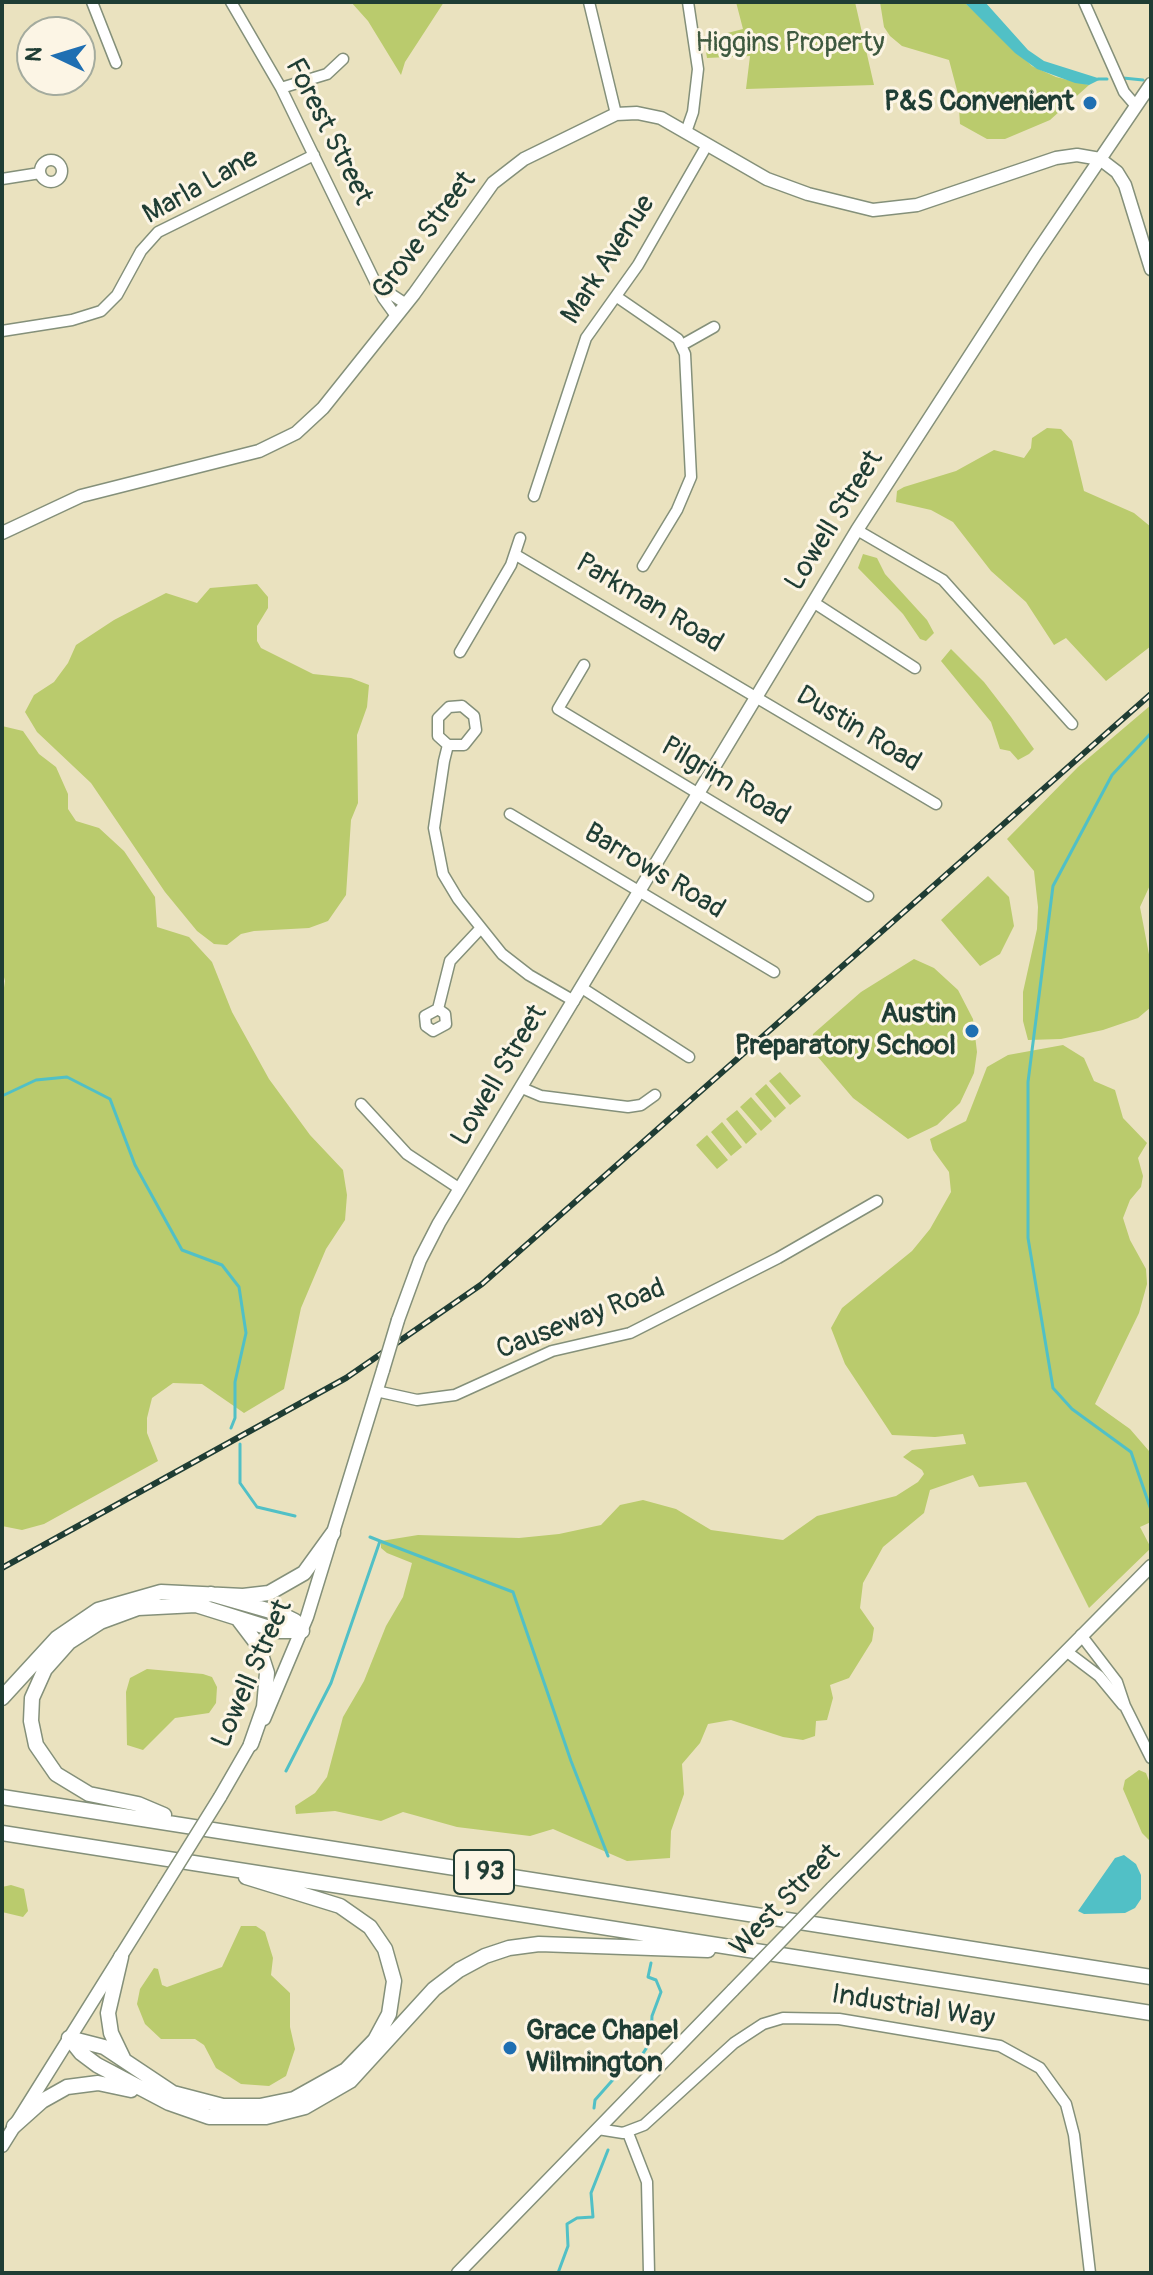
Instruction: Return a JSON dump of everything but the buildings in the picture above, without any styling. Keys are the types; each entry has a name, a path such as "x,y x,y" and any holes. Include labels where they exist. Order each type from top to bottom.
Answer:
{"highway":[{"path":"2,1698 57,1638 98,1610 152,1594 249,1596 278,1590 304,1573 333,1533"},
{"path":"211,1594 281,1614 295,1621 302,1631"},
{"path":"192,1826 138,1804 89,1794 62,1779 48,1765 36,1745 31,1721 32,1698 54,1656 100,1622 138,1608 167,1604 196,1605 279,1631 302,1631"},
{"path":"229,1613 250,1632 265,1664 264,1707 251,1744"},
{"name":"I 93","path":"2,1797 1151,1977"},
{"name":"I 93","path":"2,1833 1151,2013"},
{"path":"69,2038 93,2041 159,2086 195,2100 223,2106 260,2106 294,2099 331,2081 362,2054 387,2020 393,1997 393,1973 381,1942 363,1921 322,1898 208,1864"},
{"path":"14,2126 53,2094 77,2084 110,2085 194,2113 223,2119 266,2117 305,2107 333,2094 364,2070 425,1998 451,1975 476,1960 509,1948 539,1944 677,1951 748,1949"},
{"path":"121,1957 108,2013 113,2039 125,2061"},
{"path":"69,2038 88,2058 156,2098"}],"main road":[{"name":"Lowell Street","path":"2,2146 220,1797 284,1678 302,1631 398,1320 423,1253 857,530 1151,84"},
{"name":"Grove Street","path":"2,533 81,496 279,443 302,428 323,408 406,304 493,183 544,148 616,114 649,114 783,185 881,210 917,205 1056,158 1077,155 1100,159"},
{"path":"1100,159 1117,172 1125,185 1151,269"},
{"name":"West Street","path":"465,2271 832,1888 1151,1566"}],"street":[{"path":"92,2 116,63"},
{"name":"Forest Street","path":"231,2 281,88 396,316"},
{"path":"589,2 616,114"},
{"path":"686,132 694,107 698,69 688,2"},
{"path":"1084,2 1124,92 1136,106"},
{"path":"281,88 327,74 343,59"},
{"name":"Mark Avenue","path":"534,496 582,346 617,297 707,145"},
{"name":"Marla Lane","path":"2,331 72,320 101,311 117,295 141,251 158,232 314,155"},
{"path":"2,179 40,173"},
{"name":"Forest Street","path":"379,286 406,304"},
{"path":"617,297 682,345 691,477 677,510 643,566"},
{"path":"682,345 714,327"},
{"path":"857,530 943,580 1072,724"},
{"path":"460,652 516,555 520,538"},
{"name":"Parkman Road","path":"516,555 756,697"},
{"path":"813,602 915,668"},
{"name":"Pilgrim Road","path":"584,665 558,709 868,896"},
{"name":"Dustin Road","path":"756,697 936,804"},
{"path":"449,707 465,708 476,721 475,735 464,745 448,745 436,731 438,718 449,707"},
{"path":"448,745 434,828 435,846 447,882 480,929 514,964 574,1001"},
{"name":"Barrows Road","path":"510,814 774,972"},
{"path":"438,1009 450,961 480,929"},
{"path":"582,988 689,1057"},
{"path":"522,1088 541,1096 628,1107 641,1105 655,1095"},
{"path":"361,1104 407,1154 460,1189"},
{"name":"Causeway Road","path":"376,1391 417,1400 455,1395 552,1351 630,1333 764,1265 877,1201"},
{"path":"1081,1635 1117,1682 1125,1706 1151,1758"},
{"path":"1066,1651 1099,1676 1125,1706"},
{"name":"Industrial Way","path":"628,2133 649,2121 744,2035 783,2018 839,2019 1000,2046 1040,2068 1059,2091 1069,2111 1090,2273"},
{"path":"598,2129 628,2133 647,2182 649,2273"}],"green space":[{"path":"351,2 444,2 405,62 401,75 368,21"},
{"name":"Higgins Property","path":"736,2 855,2 874,85 746,89 750,56 707,58 704,39 743,29"},
{"path":"880,2 964,2 1032,66 1056,77 1089,85 1050,120 1005,139 987,139 960,124 958,94 949,60 902,46 890,36 884,27"},
{"path":"1047,428 1061,429 1072,441 1084,491 1134,513 1151,527 1151,646 1106,681 1066,638 1054,645 1026,602 991,571 953,522 931,510 896,502 897,491 904,487 956,471 994,450 1024,458 1031,448 1032,438"},
{"path":"863,554 877,558 885,574 927,620 934,633 926,641 920,639 903,614 858,568"},
{"path":"257,584 268,597 268,608 257,626 257,641 261,648 313,674 351,678 369,685 367,707 357,735 358,803 351,820 346,895 328,921 309,928 254,931 241,934 227,945 214,944 197,931 165,892 91,783 37,732 25,712 34,695 54,682 76,645 114,620 166,593 197,603 210,588"},
{"path":"951,649 984,682 1011,717 1034,749 1029,754 1018,760 1010,751 1000,749 991,722 941,661"},
{"path":"1151,705 1151,883 1140,907 1151,965 1151,1007 1138,1018 1103,1030 1061,1039 1028,1040 1023,1021 1023,992 1037,929 1038,907 1034,871 1007,839 1078,767"},
{"path":"2,726 23,731 39,754 56,767 68,794 68,809 76,821 99,828 124,851 155,897 157,927 189,937 212,962 232,1012 269,1079 310,1135 343,1170 347,1195 345,1220 326,1249 301,1308 284,1389 244,1413 202,1384 173,1383 152,1398 147,1418 147,1433 158,1461 44,1524 22,1530 2,1526 2,1001 5,981 2,969"},
{"path":"988,876 1009,897 1014,926 1000,954 980,966 941,920"},
{"path":"914,959 934,968 958,990 973,1019 977,1052 974,1073 960,1103 937,1125 908,1139 853,1098 812,1050 813,1034 861,992"},
{"path":"1063,1045 1084,1058 1094,1081 1115,1090 1123,1118 1147,1143 1138,1158 1143,1176 1141,1187 1130,1200 1123,1218 1130,1240 1146,1269 1147,1284 1139,1313 1095,1404 1130,1429 1149,1451 1151,1522 1140,1527 1151,1548 1089,1608 1026,1482 979,1487 973,1475 930,1490 924,1513 883,1547 863,1583 860,1608 874,1628 872,1641 849,1678 830,1685 833,1698 827,1720 816,1721 815,1736 803,1740 783,1737 731,1720 708,1724 700,1743 682,1764 684,1794 671,1831 670,1858 627,1861 553,1829 530,1836 457,1827 403,1812 381,1821 335,1811 296,1814 295,1806 315,1793 327,1777 343,1717 364,1681 386,1626 403,1597 412,1563 387,1553 381,1548 381,1541 418,1535 519,1538 559,1534 601,1525 620,1505 643,1500 676,1509 711,1530 783,1540 817,1516 896,1496 918,1482 924,1474 922,1470 903,1457 912,1450 966,1444 963,1434 935,1437 892,1435 845,1364 831,1328 842,1308 912,1251 930,1229 951,1192 949,1172 933,1150 930,1139 966,1121 987,1067 1008,1055"},
{"path":"780,1072 801,1096 790,1105 769,1081"},
{"path":"766,1084 786,1108 775,1118 755,1094"},
{"path":"751,1097 772,1121 761,1131 740,1107"},
{"path":"737,1110 757,1134 746,1144 726,1119"},
{"path":"722,1122 742,1147 731,1156 711,1132"},
{"path":"707,1135 728,1160 717,1169 696,1145"},
{"path":"147,1669 203,1674 212,1677 217,1687 216,1703 209,1713 175,1718 143,1750 127,1745 126,1692 130,1678"},
{"path":"1139,1770 1146,1773 1151,1786 1151,1842 1142,1833 1123,1789 1125,1780"},
{"path":"11,1885 24,1889 28,1911 23,1917 2,1912 2,1887"},
{"path":"241,1926 256,1926 265,1932 273,1958 271,1975 290,1993 290,2027 295,2049 286,2076 269,2086 241,2084 216,2068 204,2045 195,2039 161,2039 145,2024 137,2004 140,1989 154,1968 158,1969 162,1985 167,1987 222,1967"}],"water":[{"path":"964,2 985,2 1028,50 1044,61 1101,79 1089,85 1075,83 1037,69 1015,53"},
{"path":"1124,1855 1136,1864 1141,1875 1141,1899 1135,1908 1125,1913 1084,1914 1078,1911 1115,1858"}],"waterway":[{"path":"1123,78 1143,80"},
{"path":"1098,79 1107,79"},
{"path":"1151,733 1112,775 1053,886 1028,1082 1028,1238 1053,1388 1072,1409 1131,1452 1151,1510"},
{"path":"2,1096 36,1080 67,1077 110,1099 135,1165 182,1250 222,1265 239,1287 246,1333 235,1382 235,1418 231,1428"},
{"path":"240,1444 240,1483 257,1507 295,1516"},
{"path":"286,1771 331,1683 380,1541 370,1537"},
{"path":"380,1541 513,1592 571,1761 608,1856"},
{"path":"594,2108 595,2100 625,2066 640,2058 651,2041 652,2016 661,1992 656,1980 648,1977 651,1963"},
{"path":"558,2273 568,2246 567,2224 577,2218 593,2217 591,2193 608,2150"}],"railway":[{"path":"2,1568 346,1378 482,1284 1151,694"}],"place":[{"name":"P&S Convenient","path":"1090,103"},
{"name":"Austin Preparatory School","path":"972,1031"},
{"name":"Grace Chapel Wilmington","path":"510,2048"}]}
